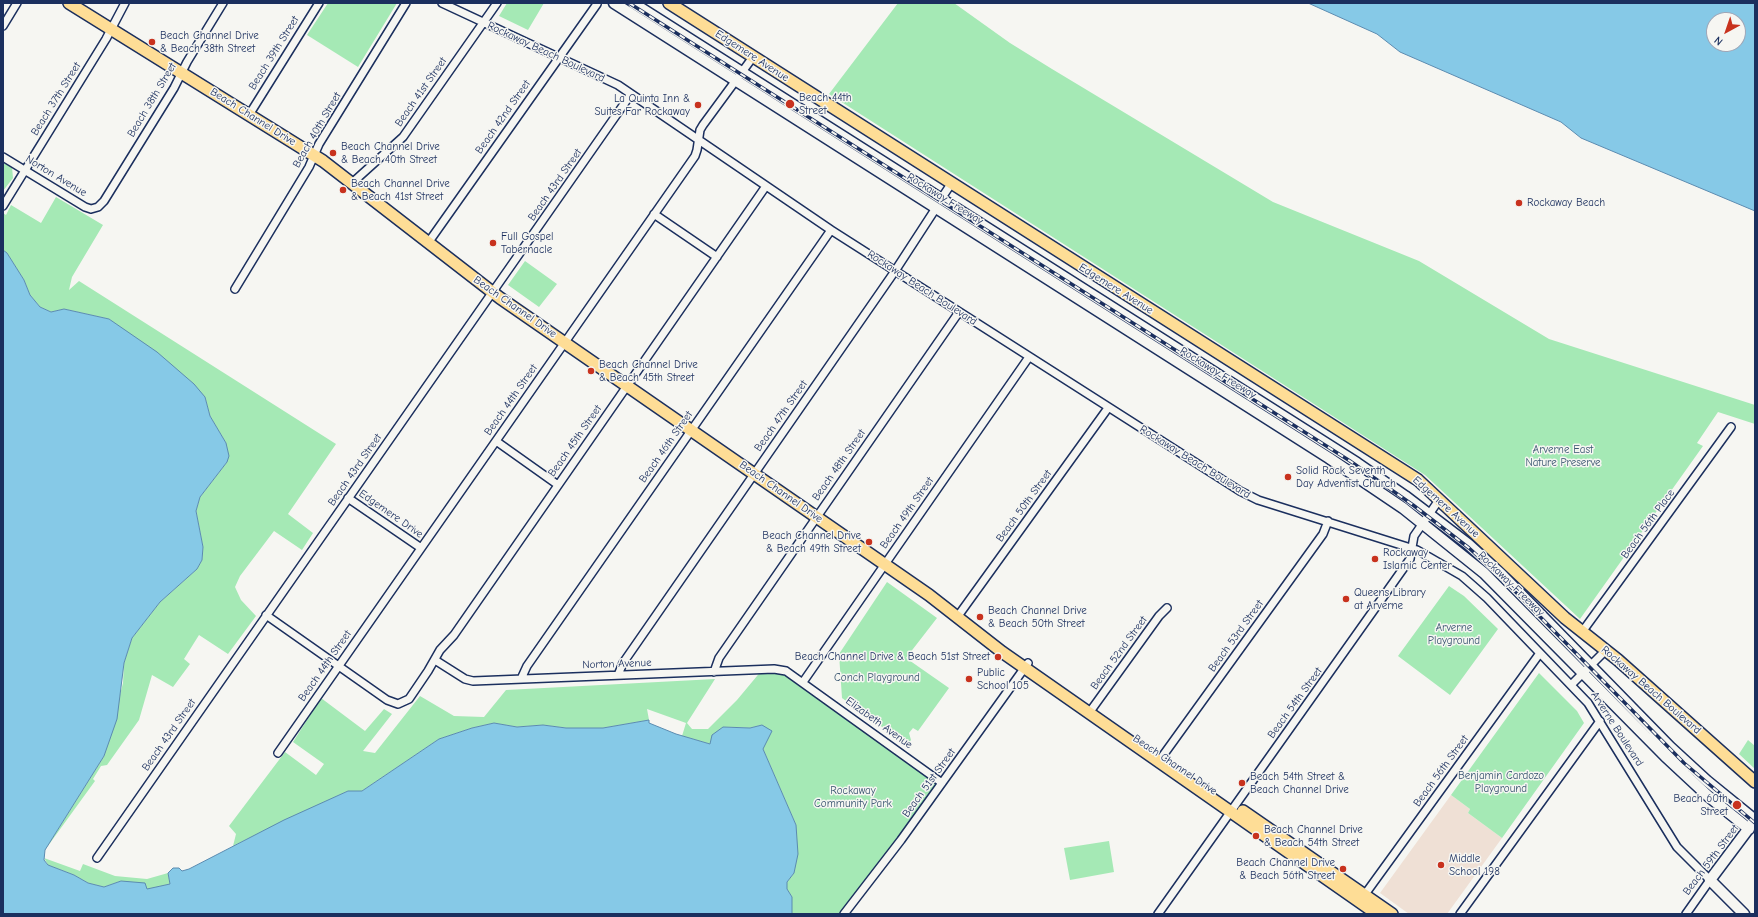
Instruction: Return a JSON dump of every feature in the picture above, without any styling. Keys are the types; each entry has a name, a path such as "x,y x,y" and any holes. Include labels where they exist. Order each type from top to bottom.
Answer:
{"main road":[{"name":"Beach Channel Drive","path":"69,3 314,155 493,292 885,564 958,616 990,643 1026,665 1362,898 1392,914"},
{"name":"Edgemere Avenue","path":"668,3 1414,478 1545,599"},
{"name":"Rockaway Beach Boulevard","path":"1545,599 1582,632 1606,650 1755,782"},
{"name":"Beach Channel Drive","path":"1362,898 1377,914"}],"street":[{"path":"3,26 17,3"},
{"name":"Beach 37th Street","path":"3,206 111,29 125,3"},
{"name":"Beach 38th Street","path":"98,207 104,201 223,3"},
{"name":"Beach 39th Street","path":"249,115 319,3"},
{"name":"Beach 40th Street","path":"235,289 309,167 320,144 406,3"},
{"name":"Rockaway Beach Boulevard","path":"442,3 618,85 831,230 1108,408 1244,493 1258,500 1412,548"},
{"name":"Beach 41st Street","path":"352,183 406,134 497,3"},
{"name":"Rockaway Freeway","path":"614,3 739,76 942,199 1357,464 1429,514 1501,574 1675,751 1754,824"},
{"name":"Rockaway Freeway","path":"633,3 936,208 1349,471 1423,523 1494,582 1680,771 1721,807 1754,824"},
{"name":"Beach 42nd Street","path":"428,243 558,57 597,4"},
{"name":"Beach 44th Street","path":"278,753 695,156 700,130 753,57"},
{"name":"Beach 43rd Street","path":"96,858 631,94"},
{"name":"Norton Avenue","path":"3,157 85,207 91,209 98,207"},
{"path":"942,199 951,184"},
{"name":"Beach 45th Street","path":"339,666 387,700 398,704 411,696 440,650 454,635 766,186"},
{"name":"Beach 47th Street","path":"618,675 623,662 895,271 936,208"},
{"path":"654,214 718,257"},
{"name":"Beach 46th Street","path":"521,679 527,666 831,230"},
{"name":"Beach 48th Street","path":"714,672 718,658 959,312"},
{"name":"Beach 49th Street","path":"802,682 1029,357"},
{"name":"Beach 50th Street","path":"958,616 1108,408"},
{"name":"Beach 56th Place","path":"1582,632 1731,427"},
{"path":"496,441 558,485"},
{"name":"Edgemere Drive","path":"348,498 420,548"},
{"name":"Beach 54th Street","path":"1158,914 1410,558 1414,536 1439,500"},
{"name":"Beach 53rd Street","path":"1161,759 1323,534 1328,521"},
{"name":"Arverne Boulevard","path":"1412,548 1442,563 1469,582 1488,598 1588,703 1674,843 1744,914"},
{"name":"Beach 52nd Street","path":"1091,711 1159,616 1168,608"},
{"path":"266,615 339,666"},
{"path":"1571,685 1606,650"},
{"name":"Beach 56th Street","path":"1362,898 1540,652"},
{"name":"Norton Avenue","path":"435,660 467,680 778,669 789,672 802,682"},
{"name":"Beach 51st Street","path":"844,914 901,840 1026,665"},
{"name":"Elizabeth Avenue","path":"802,682 942,783"},
{"path":"1460,914 1600,721"},
{"name":"Beach 59th Street","path":"1686,914 1710,880 1754,824"}],"shaded area":[{"name":"Middle School 198","path":"1451,795 1470,809 1468,813 1502,838 1447,914 1409,914 1380,893"}],"green space":[{"path":"328,3 397,3 358,67 307,35"},
{"path":"507,3 544,3 528,30 499,16"},
{"name":"Arverne East Nature Preserve","path":"898,3 954,3 1010,43 1273,202 1419,261 1549,339 1755,405 1755,424 1718,412 1697,443 1703,446 1580,619 1425,475 829,94"},
{"path":"3,163 12,167 13,178 3,191"},
{"path":"56,197 103,225 72,277 69,290 79,281 336,444 288,514 313,533 302,550 274,531 240,576 235,587 241,600 256,616 228,654 199,635 184,659 190,664 173,687 152,675 139,720 107,765 101,766 93,779 95,781 45,850 104,756 123,683 124,663 132,638 160,602 197,569 202,560 203,547 196,511 200,497 227,462 226,443 210,416 205,397 109,319 64,309 51,312 40,307 30,295 24,280 7,253 3,250 3,213 6,215 11,205 41,223"},
{"path":"525,261 557,284 539,307 508,285"},
{"name":"Conch Playground","path":"887,582 937,618 906,658 949,688 918,731 913,728 909,733 911,740 907,745 842,698 839,654"},
{"name":"Arverne Playground","path":"1449,586 1464,596 1498,629 1450,695 1398,656"},
{"name":"Rockaway Community Park","path":"778,669 942,783 844,914 792,914 792,897 787,889 787,882 794,873 796,825 763,749 762,725 750,728 723,727 710,744 682,736 686,723 647,709 649,720 603,728 566,728 543,725 517,727 494,723 472,728 439,739 362,791 348,791 233,846 236,834 229,826 285,752 316,775 324,764 293,742 321,698 365,731 384,709 392,714 363,751 375,753 420,696 454,716 484,717 506,690 715,679 687,723 692,729 708,729 737,700 762,670"},
{"name":"Benjamin Cardozo Playground","path":"1539,673 1577,711 1584,723 1502,838 1468,813 1470,809 1451,795"},
{"path":"1748,740 1755,746 1755,769 1739,754"},
{"path":"1109,841 1114,872 1070,880 1064,848"},
{"path":"44,858 80,871 83,864 115,876 147,879 168,873 170,884 147,890 121,881 104,887 88,883 74,875 48,865"}],"water":[{"path":"1308,3 1755,3 1755,211 1581,138 1561,122 1400,52 1377,34"},
{"path":"3,250 7,253 24,280 30,295 40,307 51,312 64,309 109,319 157,352 194,384 205,397 210,416 226,443 229,456 227,462 200,497 196,511 203,547 202,560 197,569 160,602 132,638 124,663 117,719 104,756 45,850 44,860 48,865 74,875 88,883 104,887 121,881 145,883 147,889 170,884 168,873 173,868 179,868 182,871 189,869 284,820 348,791 362,791 439,739 472,728 494,723 517,727 543,725 566,728 603,728 649,720 649,723 676,734 710,744 712,735 723,727 750,728 762,725 772,731 763,749 796,825 798,854 794,873 787,882 787,889 792,897 792,914 3,914"}],"railway":[{"path":"629,3 1350,461 1413,505 1469,548 1502,578 1684,763 1755,823"}],"place":[{"name":"Beach Channel Drive & Beach 38th Street","path":"152,42"},
{"name":"Beach 44th Street","path":"790,104"},
{"name":"La Quinta Inn & Suites Far Rockaway","path":"698,105"},
{"name":"Beach Channel Drive & Beach 40th Street","path":"333,153"},
{"name":"Beach Channel Drive & Beach 41st Street","path":"343,190"},
{"name":"Rockaway Beach","path":"1519,203"},
{"name":"Full Gospel Tabernacle","path":"493,243"},
{"name":"Beach Channel Drive & Beach 45th Street","path":"591,371"},
{"name":"Solid Rock Seventh Day Adventist Church","path":"1288,477"},
{"name":"Beach Channel Drive & Beach 49th Street","path":"869,542"},
{"name":"Rockaway Islamic Center","path":"1375,559"},
{"name":"Queens Library at Arverne","path":"1346,599"},
{"name":"Beach Channel Drive & Beach 50th Street","path":"980,617"},
{"name":"Beach Channel Drive & Beach 51st Street","path":"998,657"},
{"name":"Public School 105","path":"969,679"},
{"name":"Beach 54th Street & Beach Channel Drive","path":"1242,783"},
{"name":"Beach 60th Street","path":"1737,805"},
{"name":"Beach Channel Drive & Beach 54th Street","path":"1256,836"},
{"name":"Middle School 198","path":"1441,865"},
{"name":"Beach Channel Drive & Beach 56th Street","path":"1343,869"}]}
